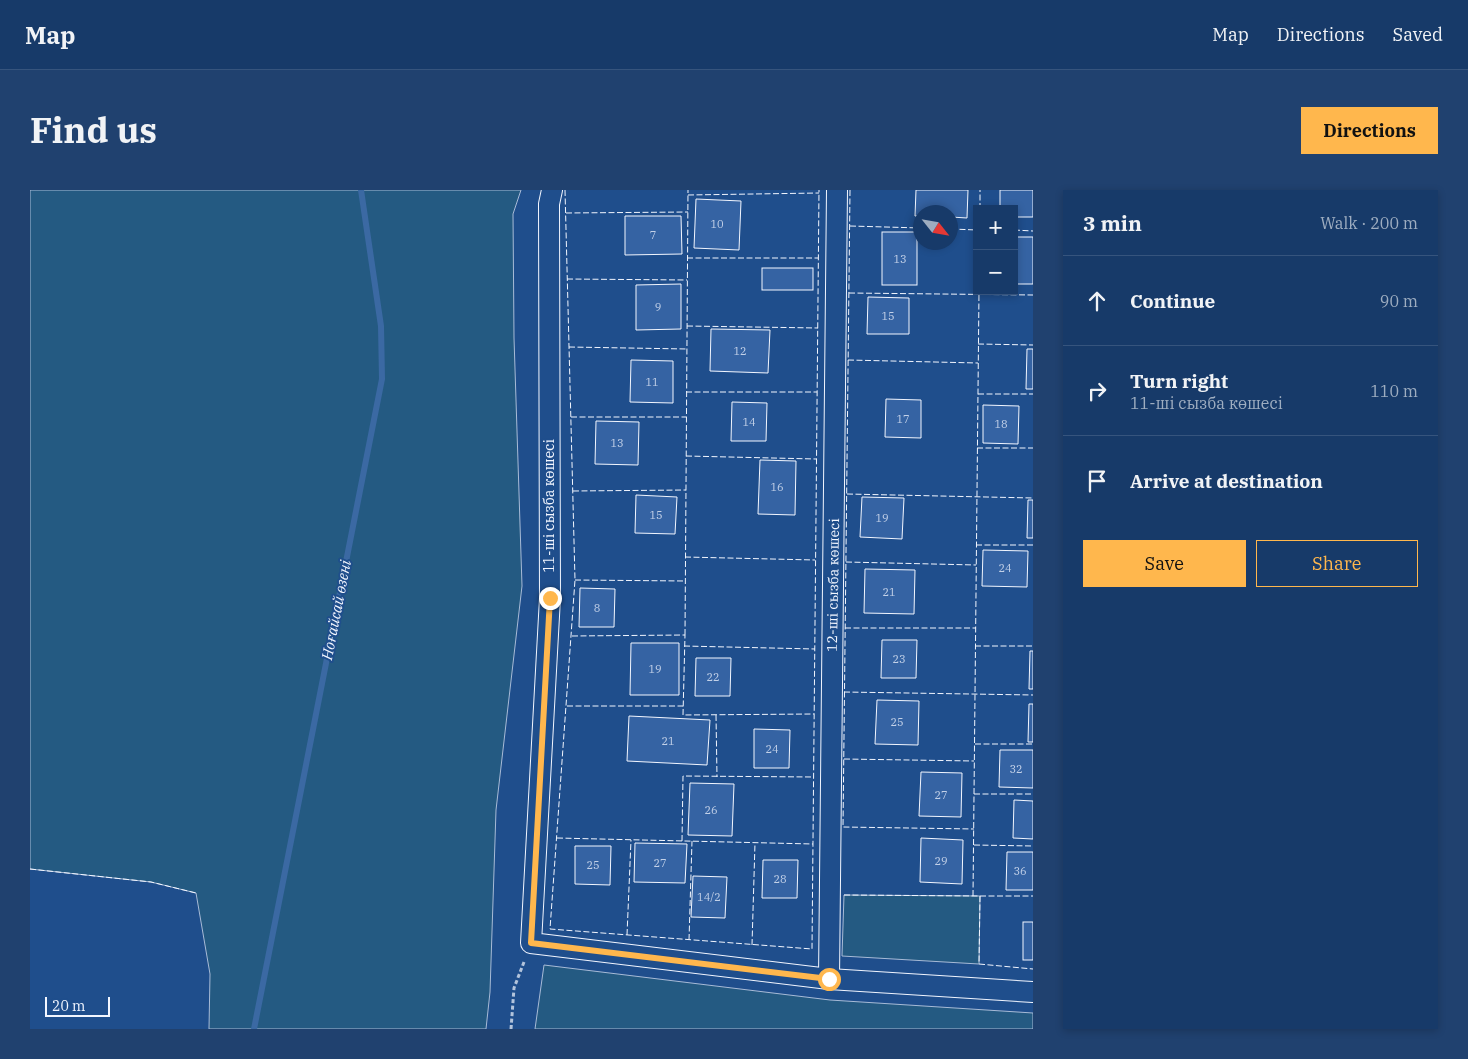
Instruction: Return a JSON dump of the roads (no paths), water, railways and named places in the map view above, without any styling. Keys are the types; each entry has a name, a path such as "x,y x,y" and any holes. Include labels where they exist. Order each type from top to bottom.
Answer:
{"street":[{"name":"11-ші сызба көшесі","path":"552,190 549,204 550,598 531,943 829,979"},
{"name":"12-ші сызба көшесі","path":"829,979 837,190"},
{"path":"829,979 1033,992"}],"waterway":[{"name":"Ноғайсай өзені","path":"254,1029 382,379 381,326 361,190"}]}
